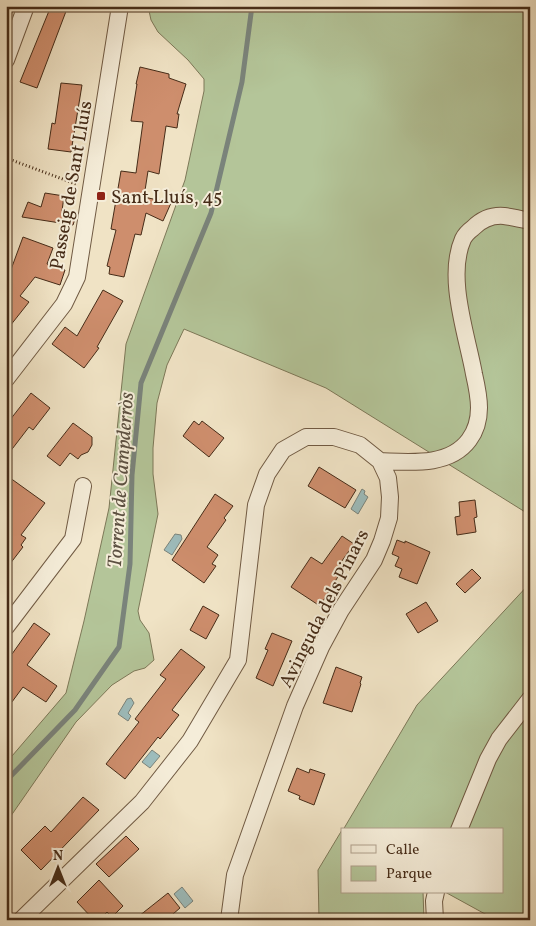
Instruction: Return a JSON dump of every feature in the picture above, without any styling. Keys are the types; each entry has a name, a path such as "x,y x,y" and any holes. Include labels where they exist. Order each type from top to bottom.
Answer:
{"street":[{"path":"6,60 26,6"},
{"name":"Passeig de Sant Lluís","path":"6,379 64,304 76,277 120,6"},
{"path":"21,920 142,802 190,741 238,660 256,504 267,474 284,450 306,436 334,437 360,446 380,461 417,463 437,460 453,453 468,442 476,428 480,411 478,391 457,295 456,273 458,253 463,237 475,225 488,217 503,216 530,221"},
{"name":"Avinguda dels Pinars","path":"228,920 235,875 295,706 321,647 364,577 382,541 389,518 390,497 388,478 380,461"},
{"path":"6,627 73,539 83,486"},
{"path":"459,828 488,759 500,739 530,699"},
{"path":"435,920 436,894"}],"path":[{"path":"6,158 90,190"}],"green space":[{"path":"148,6 530,6 530,515 326,388 184,329 167,365 157,403 153,474 158,514 138,611 140,620 149,633 154,660 145,668 134,671 112,685 76,722 6,823 6,763 66,693 109,508 126,344 185,180 204,91 204,79 188,60 158,32 151,20"},
{"path":"530,583 530,920 496,920 449,894 504,894 504,828 344,828 417,705"},
{"path":"341,832 341,894 423,894 424,920 319,920 318,870"}],"water":[{"path":"362,489 368,497 358,514 351,509"},
{"path":"175,534 181,535 182,539 172,555 164,550"},
{"path":"131,698 134,703 128,713 131,716 128,721 118,714 127,699"},
{"path":"152,750 160,756 150,768 142,762"},
{"path":"182,887 193,901 185,908 174,894"}],"building":[{"path":"51,6 68,6 37,88 20,82"},
{"path":"140,67 169,74 169,78 186,84 177,114 179,114 177,128 166,126 159,174 148,171 144,197 171,203 163,221 146,213 141,235 135,234 124,277 109,274 110,267 107,266 116,230 111,229 121,171 136,173 143,122 131,121"},
{"path":"61,83 82,85 71,152 48,149 52,123 55,124"},
{"path":"45,193 64,196 63,215 75,219 73,225 22,217 28,202 41,207"},
{"path":"23,237 53,248 47,264 65,270 60,285 35,277 20,296 29,302 6,331 6,283"},
{"path":"103,290 123,301 97,347 99,348 84,368 52,344 65,327 77,336"},
{"path":"31,393 50,408 33,430 29,427 6,457 6,425"},
{"path":"194,421 199,425 202,421 224,438 209,457 183,436"},
{"path":"73,423 92,437 92,445 88,452 81,455 78,459 70,453 60,466 47,456"},
{"path":"319,467 356,490 345,508 308,486"},
{"path":"6,475 45,503 21,535 26,538 21,545 23,547 6,569"},
{"path":"215,494 233,506 224,518 226,520 207,547 218,555 212,564 216,566 204,583 172,560"},
{"path":"475,500 477,517 474,518 476,532 457,535 455,517 460,516 459,502"},
{"path":"342,536 354,544 334,572 339,575 320,606 291,587 311,557 322,564"},
{"path":"397,540 405,543 405,541 430,552 417,584 399,577 402,569 395,566 399,557 392,554"},
{"path":"472,569 481,578 465,593 456,584"},
{"path":"426,602 438,621 418,633 406,614"},
{"path":"203,606 219,615 206,639 190,630"},
{"path":"34,623 50,634 27,665 57,686 46,702 23,687 6,710 6,650 12,654"},
{"path":"272,633 292,641 273,686 256,678 268,650 265,649"},
{"path":"181,649 205,667 172,710 179,715 160,739 158,737 125,779 106,764 139,722 135,719 166,679 160,675"},
{"path":"336,667 362,677 352,712 323,703"},
{"path":"297,768 309,773 310,769 325,774 314,805 299,799 300,796 288,791"},
{"path":"83,797 99,810 41,870 21,850 45,826 51,832"},
{"path":"126,836 139,849 109,877 96,864"},
{"path":"99,880 123,906 112,917 107,912 99,920 94,920 77,902"},
{"path":"168,893 180,908 166,920 134,920"}],"waterway":[{"name":"Torrent de Campderròs","path":"6,781 75,710 119,647 130,564 132,475 141,383 211,213 242,82 252,6"}],"place":[{"name":"Sant Lluís, 45","path":"101,196"}]}
